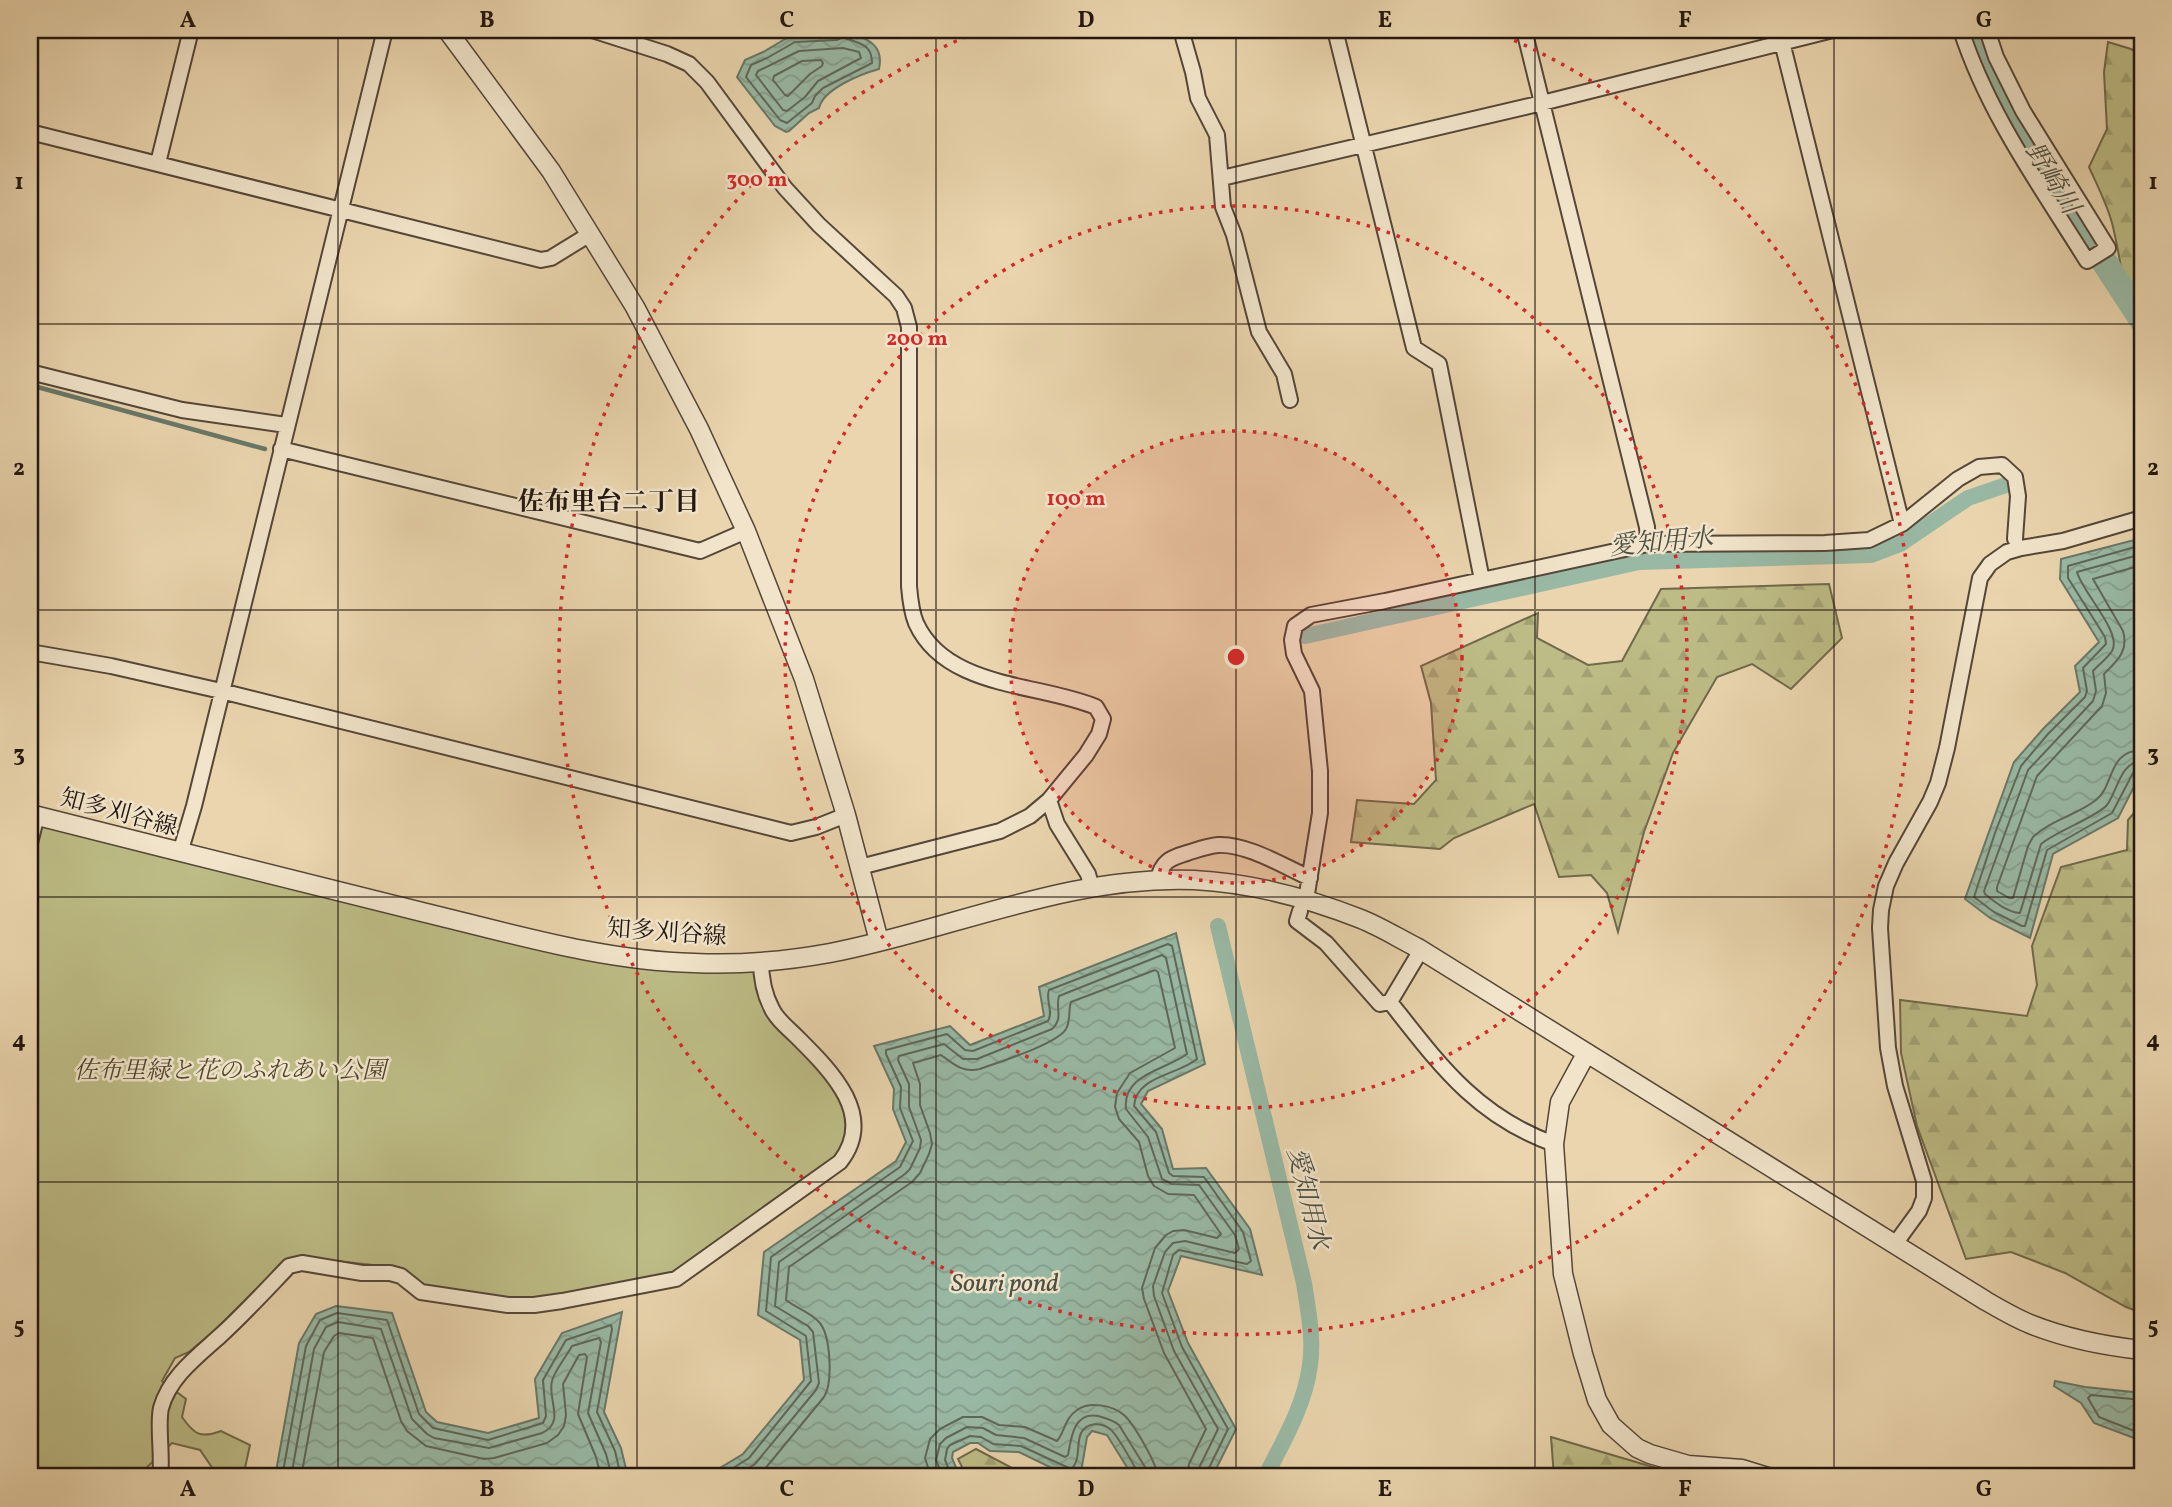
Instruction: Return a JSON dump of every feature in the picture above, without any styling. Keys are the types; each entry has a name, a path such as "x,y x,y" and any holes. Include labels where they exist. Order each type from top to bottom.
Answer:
{"street":[{"path":"158,163 191,30"},
{"path":"180,853 194,806 385,30"},
{"path":"447,30 551,171 635,307 699,429 746,531 804,679 846,816 879,941"},
{"path":"592,30 667,54 689,64 713,88 786,188 819,225 896,296 904,308 909,327 909,586 911,607 926,639 940,654 957,665 1015,686 1080,700 1096,707 1103,719 1099,734 1086,755 1049,800 1030,816 1000,831 860,867"},
{"path":"1181,30 1198,98 1217,135 1223,207 1234,235 1259,332 1284,374 1290,400"},
{"path":"1335,30 1414,348 1439,364 1482,580"},
{"path":"1524,30 1647,527 1647,544"},
{"path":"1222,178 1542,103 1781,36 1833,30"},
{"path":"1961,30 1977,74 2011,139 2087,261 2108,248 2023,111 2000,65 1987,30"},
{"path":"1781,36 1902,524"},
{"path":"30,132 541,260 551,258 590,234"},
{"path":"30,372 182,410 286,425"},
{"path":"281,449 700,551 746,531"},
{"path":"1421,950 1390,1002 1380,1004 1326,943 1297,921 1310,878 1320,813 1320,771 1312,691 1294,654 1292,640 1295,626 1311,615 1647,544 1869,540 1902,524 1958,479 1979,467 2003,465 2015,477 2018,496 2015,538"},
{"path":"1895,1244 1919,1211 1924,1198 1924,1181 1895,1086 1888,1048 1881,910 1886,887 1896,863 1930,803 1938,783 1980,578 1990,564 2007,552 2063,541 2142,518"},
{"path":"30,652 111,666 221,691 791,832 816,827 846,816"},
{"path":"1049,800 1056,824 1088,874 1092,888"},
{"path":"30,843 33,815"},
{"name":"知多刈谷線","path":"33,815 572,948 670,962 761,961 830,953 995,909 1092,888 1158,880 1226,883 1364,920 1421,950 1986,1301 2029,1324 2116,1347 2142,1350"},
{"path":"1158,880 1164,863 1170,858 1221,845 1253,853 1310,878"},
{"path":"160,1477 160,1411 166,1393 189,1362 222,1334 289,1266 302,1263 362,1273 390,1273 401,1276 421,1292 508,1305 562,1301 676,1279 840,1162 854,1131 853,1116 843,1089 772,1010 761,979 761,961"},
{"path":"1390,1002 1445,1072 1470,1095 1496,1116 1553,1144"},
{"path":"1586,1054 1560,1102 1553,1144 1563,1274 1598,1400 1611,1425 1637,1448 1669,1461 1742,1469 1768,1477"}],"green space":[{"path":"2108,42 2142,55 2142,337 2127,296 2110,216 2089,167 2107,129 2104,72"},
{"path":"1829,584 1842,638 1791,689 1752,664 1717,677 1673,753 1644,832 1618,932 1607,893 1591,875 1559,877 1534,804 1454,838 1440,849 1351,842 1357,800 1414,804 1436,780 1431,703 1421,666 1538,613 1537,638 1588,665 1622,661 1661,589"},
{"path":"2142,804 2142,1313 2065,1273 2011,1252 1966,1259 1917,1126 1901,1053 1900,1000 2027,1016 2037,985 2032,946 2061,867 2127,850 2128,820"},
{"name":"佐布里緑と花のふれあい公園","path":"37,815 572,948 761,961 761,979 796,1036 853,1116 846,1153 676,1279 534,1305 421,1292 401,1276 400,1268 309,1258 285,1261 215,1330 189,1352 175,1358 162,1381 186,1399 182,1417 194,1431 208,1435 221,1431 250,1445 243,1477 211,1477 213,1469 200,1450 172,1443 139,1477 51,1477 30,1468 30,868 36,842"},
{"path":"1551,1437 1687,1477 1554,1477"},
{"path":"976,1449 1029,1477 967,1477 958,1459"}],"water":[{"path":"850,33 874,45 879,55 879,69 835,89 822,101 819,108 809,113 789,131 775,126 737,77 745,60 792,35"},
{"path":"2142,538 2142,771 2118,818 2053,854 2030,938 1990,918 1965,899 2014,762 2080,692 2075,666 2099,642 2060,579 2061,559"},
{"name":"Souri pond","path":"1176,933 1205,1064 1148,1091 1141,1104 1162,1129 1173,1169 1206,1168 1250,1229 1262,1275 1181,1256 1168,1291 1188,1343 1236,1429 1212,1477 1133,1477 1107,1435 1092,1431 1087,1437 1081,1472 1070,1477 1019,1452 990,1451 978,1443 970,1443 953,1452 952,1458 960,1477 705,1477 743,1454 804,1380 800,1340 758,1315 764,1252 896,1161 906,1142 893,1109 894,1089 874,1046 950,1026 970,1045 1044,1016 1039,987"},
{"path":"336,1306 392,1313 426,1412 437,1422 488,1433 539,1418 535,1379 562,1333 622,1312 604,1412 621,1448 628,1477 275,1477 299,1343 316,1314"},
{"path":"2055,1381 2142,1393 2142,1441 2094,1423 2081,1403 2054,1386"}],"waterway":[{"name":"野崎川","path":"1975,30 1999,91 2142,320"},
{"path":"30,385 265,449"},
{"name":"愛知用水","path":"1305,636 1639,562 1871,555 1900,544 1968,498 2009,484"},
{"name":"愛知用水","path":"1218,926 1304,1283 1311,1334 1310,1365 1303,1394 1265,1477"}],"district":[{"name":"佐布里台二丁目","path":"609,501"}]}
